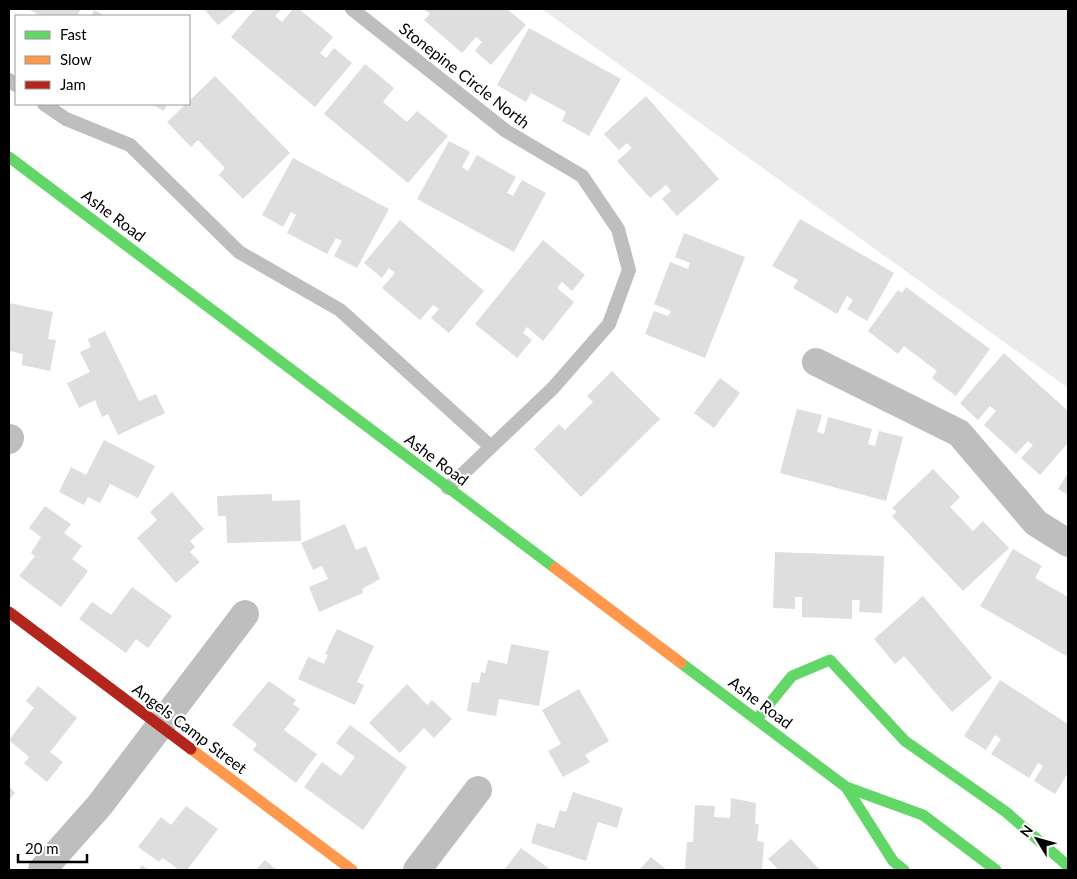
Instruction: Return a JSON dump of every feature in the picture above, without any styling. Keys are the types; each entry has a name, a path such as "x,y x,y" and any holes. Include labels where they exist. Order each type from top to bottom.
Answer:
{"street":[{"name":"Ashe Road","path":"9,157 846,787 923,815 996,870"},
{"path":"816,362 959,433 1036,523 1068,543"},
{"name":"Angels Camp Street","path":"9,612 352,870"},
{"path":"42,870 99,806 245,614"},
{"path":"757,719 792,676 830,660 905,741 1006,812 1068,866"},
{"name":"Ashe Road","path":"846,787 892,862 904,870"},
{"path":"417,870 478,790"}],"lane":[{"name":"Stonepine Circle North","path":"352,9 506,131 582,176 618,229 629,270 609,324 553,388 448,488"},
{"path":"45,105 66,119 130,145 240,252 340,310 490,446"}],"shaded area":[{"path":"542,9 1068,9 1068,388"}],"building":[{"path":"28,9 81,9 78,15 39,15"},
{"path":"204,9 238,9 218,25"},
{"path":"255,9 282,9 275,16 282,22 293,9 299,9 333,37 320,53 326,58 334,48 352,63 315,107 231,37"},
{"path":"424,9 507,9 526,25 491,65 475,51 482,42 476,37 462,53 424,20 430,14"},
{"path":"94,10 104,15 92,15"},
{"path":"529,28 621,79 589,136 562,121 566,112 531,93 526,102 497,85"},
{"path":"365,64 394,88 383,102 407,122 417,111 448,136 408,183 324,114"},
{"path":"215,76 290,153 243,199 219,175 225,168 198,140 191,147 167,122 185,105 190,105 190,100"},
{"path":"646,96 719,179 677,216 662,199 671,191 666,185 650,198 617,161 632,148 627,143 619,150 604,134"},
{"path":"153,105 167,105 164,111"},
{"path":"449,141 470,152 462,167 468,171 477,155 516,177 507,193 513,196 522,180 546,193 514,252 417,199"},
{"path":"293,158 389,209 357,268 334,256 342,241 336,238 327,254 287,233 296,215 291,212 283,227 262,215"},
{"path":"800,219 894,273 867,321 847,309 853,300 847,296 837,314 793,288 798,280 772,266"},
{"path":"400,220 484,291 449,333 431,318 439,309 433,305 420,320 382,288 395,273 389,268 382,278 364,263"},
{"path":"684,233 745,257 705,358 645,334 654,311 668,316 671,311 654,304 670,262 688,269 690,263 675,257"},
{"path":"543,240 585,275 572,291 562,282 557,288 574,302 543,341 527,327 523,333 532,340 517,358 475,324"},
{"path":"906,287 990,349 956,396 932,378 937,371 904,346 898,354 868,331 898,290 902,293"},
{"path":"9,303 53,312 48,339 56,340 50,371 22,365 23,354 10,351"},
{"path":"105,331 139,401 156,394 165,413 118,435 108,414 102,417 95,400 79,408 67,383 90,372 80,352 91,347 88,339"},
{"path":"1004,353 1068,411 1068,443 1040,475 1021,458 1033,445 1028,441 1016,454 984,425 996,411 990,406 978,420 960,403"},
{"path":"612,371 660,419 581,497 534,449 559,424 565,430 593,402 587,396"},
{"path":"720,378 740,393 714,428 694,413"},
{"path":"797,409 822,415 817,432 824,434 828,417 872,429 868,444 875,446 879,431 903,437 886,501 780,473"},
{"path":"104,440 155,466 138,498 110,484 100,503 88,497 84,505 59,492 71,467 86,475"},
{"path":"933,469 960,497 950,507 973,531 983,521 1009,548 963,591 892,516 897,512 892,508"},
{"path":"1068,473 1068,495 1058,489"},
{"path":"172,492 204,529 190,541 195,547 190,552 200,562 176,583 137,538 157,520 150,512"},
{"path":"272,494 272,501 300,500 301,541 227,543 226,516 218,516 217,496"},
{"path":"45,506 71,524 64,533 82,546 72,559 88,571 61,607 19,576 35,556 31,553 41,537 29,528"},
{"path":"345,524 356,550 366,546 380,579 362,589 363,593 319,612 309,587 328,579 322,566 313,570 301,543"},
{"path":"1013,549 1042,566 1035,578 1068,597 1068,657 980,606"},
{"path":"775,552 884,556 882,613 859,612 860,600 852,600 852,619 802,617 802,597 795,597 795,609 773,608"},
{"path":"132,587 172,616 148,648 136,639 126,653 79,619 92,602 111,615"},
{"path":"923,596 992,678 952,712 904,656 895,664 874,639"},
{"path":"337,629 374,646 357,682 364,685 355,705 298,679 308,657 324,664 328,655 325,654"},
{"path":"511,644 549,651 539,706 499,699 496,716 467,711 472,682 479,683 481,672 485,673 488,660 507,664"},
{"path":"1000,680 1068,724 1068,773 1055,794 1034,781 1043,766 1038,763 1029,778 991,754 1001,739 995,735 986,750 964,736"},
{"path":"269,681 296,700 293,704 300,709 284,730 317,754 296,783 253,750 257,744 232,725"},
{"path":"407,684 427,705 432,700 452,719 434,738 424,728 400,753 369,723"},
{"path":"38,686 77,718 50,752 63,762 47,782 24,763 29,757 9,740 34,708 26,701"},
{"path":"579,689 609,741 585,755 590,762 563,777 548,751 561,744 542,710"},
{"path":"350,725 407,767 363,830 304,787 322,762 341,776 355,757 336,743"},
{"path":"9,786 15,793 9,800"},
{"path":"573,792 623,808 617,828 598,822 586,861 531,843 537,823 554,828 560,810 566,812"},
{"path":"731,798 756,803 755,824 759,824 757,841 764,842 762,870 685,869 687,842 693,842 695,805 715,806 714,817 730,818"},
{"path":"186,806 218,829 187,870 179,870 163,858 159,862 138,847 161,817 171,825"},
{"path":"791,839 820,870 779,870 768,859"},
{"path":"521,848 551,870 504,870"},
{"path":"651,857 667,870 639,870"},
{"path":"265,860 277,870 256,870"},
{"path":"142,865 148,870 138,870"}],"traffic: fast":[{"path":"9,157 555,568"},
{"path":"757,719 792,676 830,660 905,741 1006,812 1068,866"},
{"path":"681,663 846,787 923,815 996,870"},
{"path":"846,787 893,861 904,870"}],"traffic: slow":[{"path":"555,568 681,663"},
{"path":"191,749 352,870"}],"traffic: jam":[{"path":"9,612 191,749"}]}
